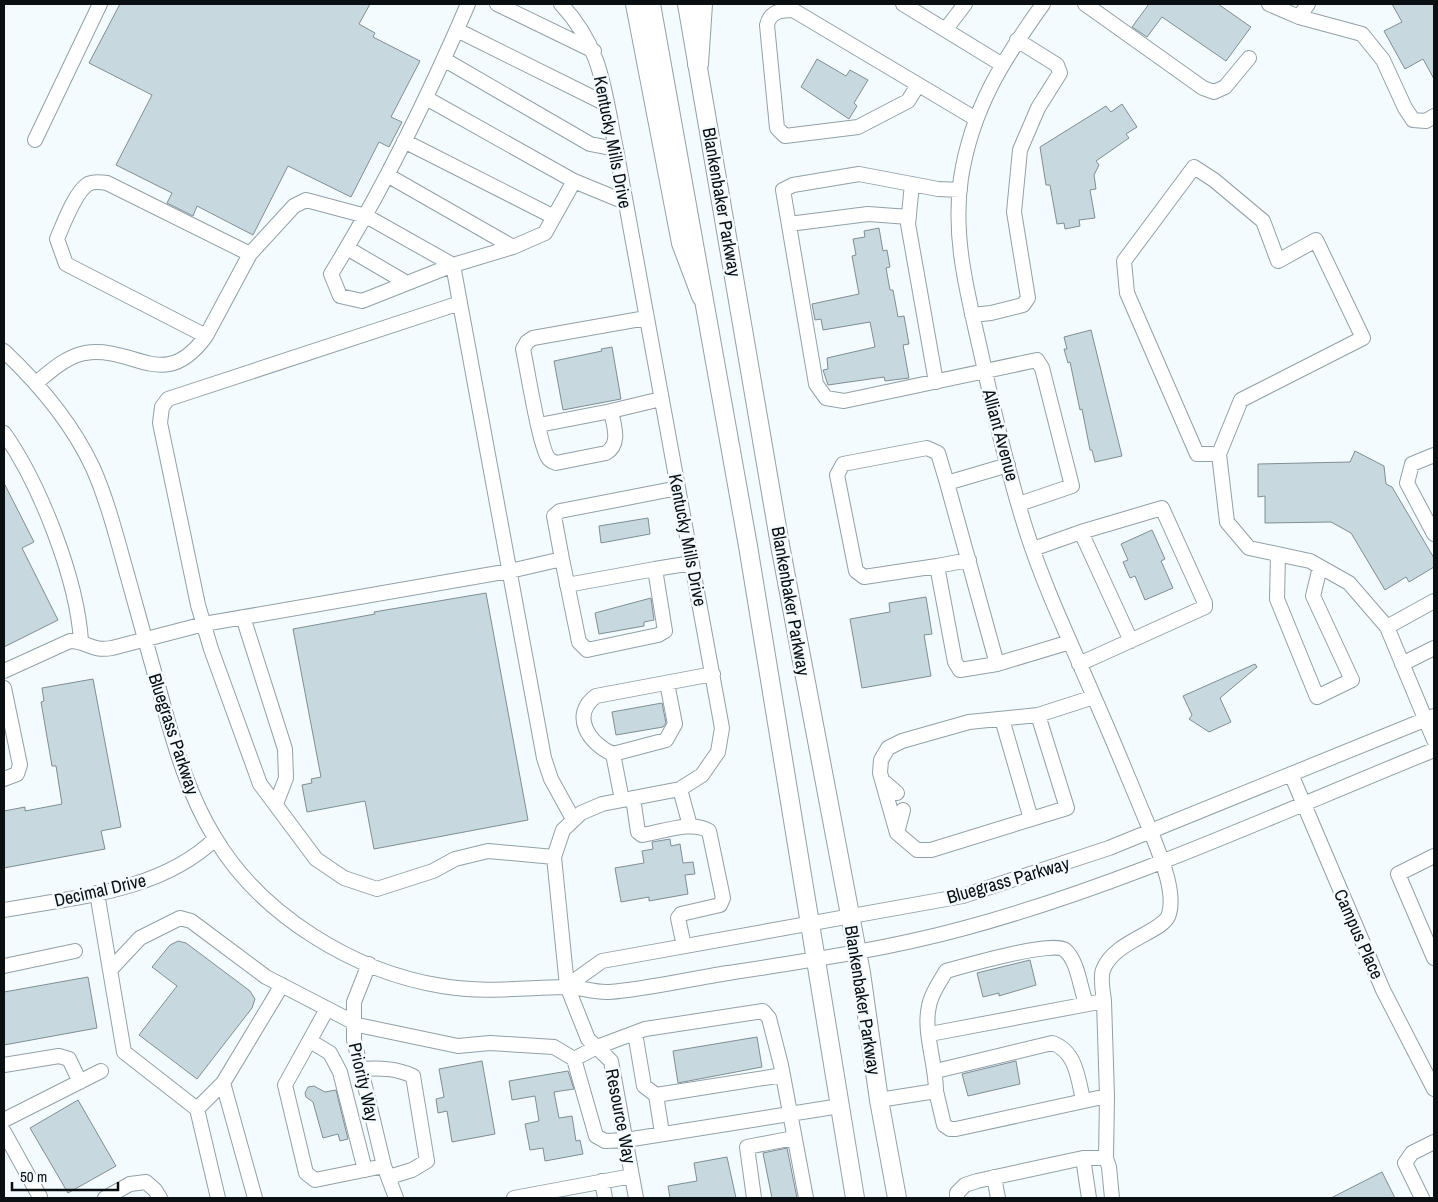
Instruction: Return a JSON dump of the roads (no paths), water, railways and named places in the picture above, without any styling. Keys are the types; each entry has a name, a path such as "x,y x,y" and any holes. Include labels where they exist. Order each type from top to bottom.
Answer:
{"highway":[{"path":"636,4 682,243 702,296"},
{"path":"698,64 702,4"}],"main road":[{"name":"Blankenbaker Parkway","path":"651,4 748,546 855,1198"},
{"name":"Blankenbaker Parkway","path":"687,4 780,544 861,973 879,1100 897,1198"}],"street":[{"path":"35,140 100,4"},
{"path":"468,4 445,60 387,175 366,216 331,274 340,296 362,300 452,265 513,247 545,233 574,181"},
{"path":"497,4 594,51"},
{"name":"Kentucky Mills Drive","path":"561,4 576,20 594,51 606,104 616,149 722,728 718,752 702,775 680,789 592,808 574,819 563,830 554,857 567,986"},
{"path":"946,29 965,4"},
{"name":"Alliant Avenue","path":"1043,4 1001,64 976,119 968,146 960,190 959,244 985,372 1008,465 1033,550 1163,862 1171,899 1169,916 1160,925 1131,940 1113,954 1103,971 1107,1096 1106,1158 1110,1167 1112,1198"},
{"path":"1085,4 1203,88 1214,92 1225,87 1248,58"},
{"path":"1269,4 1299,17 1362,34 1382,60 1405,108 1414,120 1426,120 1434,116"},
{"path":"1299,17 1308,4"},
{"path":"907,5 1001,64"},
{"path":"918,84 908,101 858,127 785,136 776,128 767,25 769,18 775,12 793,10 918,84 976,119"},
{"path":"457,30 606,104"},
{"path":"972,315 991,313 1023,305 1028,298 1014,212 1020,150 1038,108 1060,73 1057,65 1017,40"},
{"path":"445,60 590,144 616,149"},
{"path":"426,98 574,181 625,202"},
{"path":"404,141 554,217"},
{"path":"1219,454 1198,454 1126,293 1124,261 1194,167 1214,180 1263,221 1278,261 1316,240 1363,338 1241,400 1219,454 1227,522 1249,548 1310,561 1350,583 1387,627 1402,664 1430,718 1434,740"},
{"path":"960,190 938,189 859,174 793,185 783,190 816,384 820,393 826,398 844,401 1037,360 1042,368 1072,486 1019,504"},
{"path":"387,175 513,247"},
{"path":"206,336 66,264 57,239 81,190 89,183 98,181 107,183 250,254"},
{"path":"912,184 908,224 936,382"},
{"path":"36,383 66,360 86,353 101,353 137,362 169,364 184,359 195,352 206,336 250,254 294,206 306,200 366,216 452,265 544,758 551,779 574,819"},
{"path":"789,224 868,214 909,217"},
{"path":"347,248 405,282"},
{"path":"460,303 168,400 162,407 160,423 204,624 260,784 316,858 344,878 377,890 433,871 455,859 488,851 554,857"},
{"path":"611,411 615,441 612,449 606,453 556,463 549,459 539,425 523,349 527,342 533,338 603,324 646,318"},
{"name":"Bluegrass Parkway","path":"4,351 36,383 64,417 93,468 110,514 182,768 199,809 215,839 251,884 274,906 318,939 369,964 407,978 442,986 512,991 567,986 604,992 816,960 964,929 1059,899 1163,862 1434,750"},
{"path":"539,425 661,399"},
{"path":"4,433 48,514 64,563 80,626 81,641"},
{"path":"969,560 864,577 856,571 837,475 843,464 927,448 938,453 948,483 969,560 996,664"},
{"path":"1434,455 1412,464 1407,483 1434,534"},
{"path":"948,483 1008,465"},
{"path":"655,570 665,631 658,636 586,650 579,642 554,516 560,511 678,488"},
{"path":"1033,550 1081,532 1162,508 1201,594 1204,607 1079,664"},
{"path":"1081,532 1130,641"},
{"path":"1278,554 1277,599 1317,698 1352,680 1313,596 1320,567"},
{"path":"4,671 59,644 81,641 90,648 100,650 146,641 204,624 510,571 562,559"},
{"path":"568,585 692,563"},
{"path":"937,566 955,662 960,670 996,664 1070,642"},
{"path":"1387,627 1434,601"},
{"path":"243,618 285,749 286,778 276,804"},
{"path":"1402,664 1434,648"},
{"path":"684,946 678,918 681,914 720,905 723,898 709,831 701,826 690,826 642,835 638,832 613,754 594,742 587,731 583,713 585,706 596,696 712,674"},
{"path":"613,754 656,744 666,740 672,733 675,724 667,683"},
{"path":"4,688 8,738 20,765 17,774 4,779"},
{"path":"1038,715 1067,808 931,850 916,850 897,833 882,780 881,760 888,748 902,741 969,722 1038,715 1094,697"},
{"path":"1002,718 1030,820"},
{"name":"Bluegrass Parkway","path":"567,986 602,961 809,922 963,896 1044,871 1151,832 1430,718"},
{"name":"Campus Place","path":"1291,774 1383,990 1434,1090"},
{"path":"882,780 897,793"},
{"path":"680,789 690,826"},
{"path":"897,833 903,810"},
{"name":"Decimal Drive","path":"4,910 129,886 158,875 195,856 215,839"},
{"path":"1434,856 1398,874 1434,958"},
{"path":"97,893 124,1052 197,1109 218,1198"},
{"path":"110,970 140,938 180,918 191,921 266,977 353,1023 458,1046 490,1043 554,1047 574,1059 596,1136 604,1140 626,1140 840,1106"},
{"path":"1086,1003 1076,973 1064,949 1055,946 1021,952 946,971 929,1004 927,1017 936,1071 936,1090 944,1125 950,1129 1107,1096"},
{"path":"4,966 75,951"},
{"name":"Priority Way","path":"369,964 354,1002 354,1040 386,1172 396,1198"},
{"path":"197,1109 224,1083 282,985"},
{"name":"Resource Way","path":"567,986 588,1039 610,1061 636,1198"},
{"path":"930,1034 1104,1001"},
{"path":"327,1009 285,1085 306,1173 315,1180 365,1170 386,1172 412,1170 428,1160 413,1076 401,1070 361,1069"},
{"path":"574,1059 597,1047 645,1029 763,1011 770,1018 783,1075 806,1198"},
{"path":"635,1033 644,1086 656,1095 662,1133"},
{"path":"310,1041 330,1053 340,1072 365,1170"},
{"path":"936,1071 1052,1044 1062,1047 1070,1056 1084,1100"},
{"path":"4,1066 59,1056 69,1059 80,1082"},
{"path":"4,1120 101,1071"},
{"path":"656,1095 783,1075"},
{"path":"224,1083 255,1198"},
{"path":"879,1100 936,1090"},
{"path":"4,1132 40,1197"},
{"path":"754,1198 747,1147 794,1138"},
{"path":"1422,1198 1406,1163 1412,1153 1434,1142"},
{"path":"957,1198 957,1193 965,1185 994,1177 1083,1158 1106,1158"},
{"path":"1083,1158 1089,1198"},
{"path":"514,1198 632,1176"},
{"path":"994,1177 998,1198"},
{"path":"602,1181 605,1198"},
{"path":"105,1198 130,1184 146,1182 160,1198"}]}
